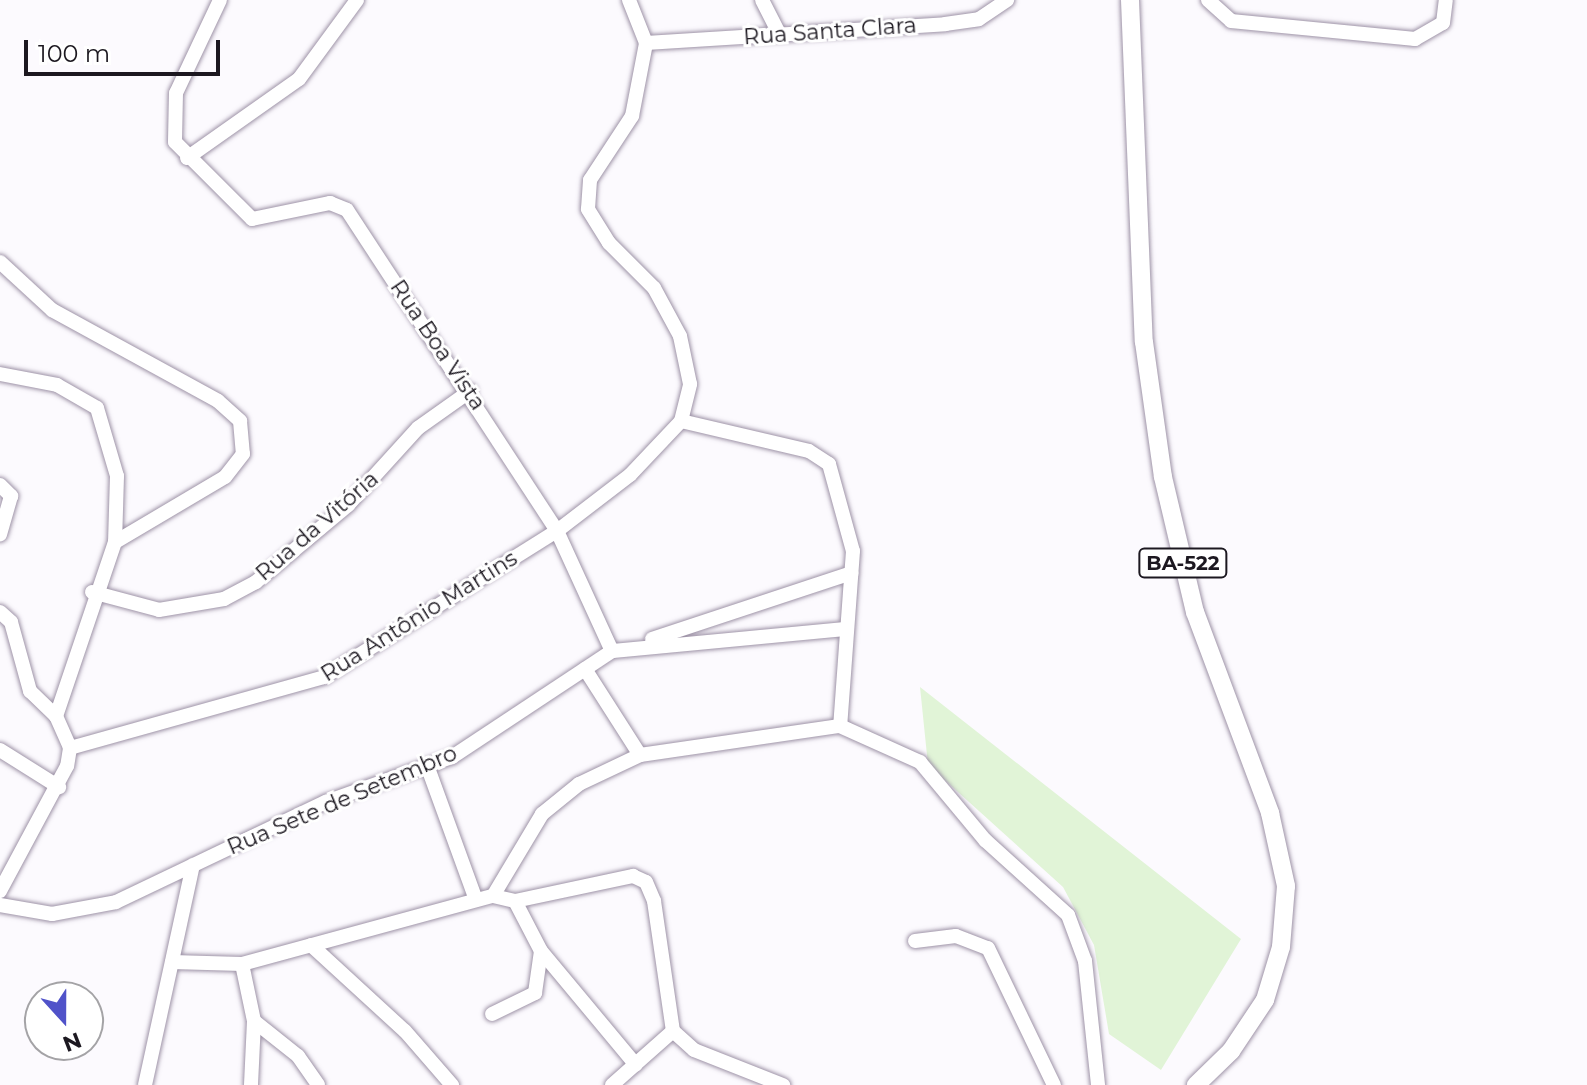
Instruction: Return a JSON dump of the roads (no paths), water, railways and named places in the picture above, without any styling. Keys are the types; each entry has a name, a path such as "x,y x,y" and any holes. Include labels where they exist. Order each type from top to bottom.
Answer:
{"main road":[{"name":"BA-522","path":"1130,0 1144,342 1155,432 1195,612 1270,813 1286,886 1281,947 1265,1000 1200,1084"}],"street":[{"path":"220,0 176,93 172,130 187,158 299,79 357,0"},
{"path":"629,0 646,43 632,116 590,180 588,209 609,243 654,288 680,336 690,384 681,421 820,455 852,534 840,726"},
{"path":"762,0 779,33"},
{"name":"Rua Santa Clara","path":"646,43 964,22 1007,0"},
{"path":"1208,0 1231,21 1415,39 1443,23 1446,0"},
{"name":"Rua Boa Vista","path":"187,158 252,219 341,205 470,391 557,531 612,651"},
{"path":"0,262 52,310 218,401 244,431 243,454 225,477 115,542"},
{"path":"0,374 74,392 105,418 117,476 115,542 92,592 56,716"},
{"name":"Rua da Vitória","path":"92,592 159,610 245,588 348,505 427,421 470,391"},
{"name":"Rua Antônio Martins","path":"70,748 324,677 557,531 630,475 681,421"},
{"path":"0,485 11,496 0,534"},
{"path":"637,645 851,573"},
{"path":"0,612 11,622 30,691 56,716 70,748 59,787 0,891"},
{"name":"Rua Sete de Setembro","path":"0,905 52,914 92,910 326,802 428,768 612,651 637,645 846,629"},
{"path":"585,669 640,755"},
{"path":"493,896 558,798 640,755 840,726 920,762 985,840 1068,915 1085,961 1098,1085"},
{"path":"0,750 59,787"},
{"path":"428,768 476,900"},
{"path":"145,1085 193,865"},
{"path":"172,962 242,964 493,896 515,901 625,876 649,886 673,1031 694,1050 783,1085"},
{"path":"515,901 541,951 636,1065"},
{"path":"915,941 956,936 988,948 1054,1085"},
{"path":"311,945 405,1031 452,1085"},
{"path":"492,1014 535,993 541,951"},
{"path":"242,964 254,1021 251,1085"},
{"path":"254,1021 298,1056 318,1085"},
{"path":"612,1085 673,1031"}]}
